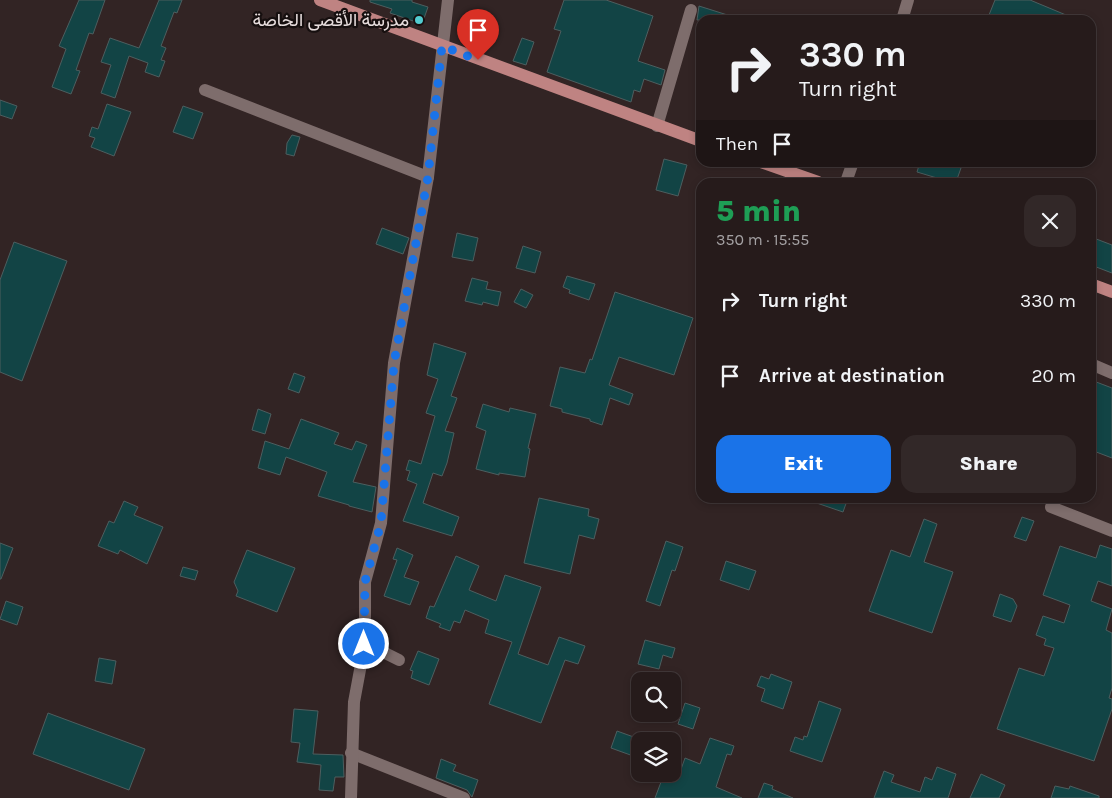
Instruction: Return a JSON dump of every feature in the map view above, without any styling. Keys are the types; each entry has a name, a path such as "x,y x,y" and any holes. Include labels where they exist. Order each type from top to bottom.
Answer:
{"main road":[{"path":"320,0 696,139"},
{"path":"775,167 807,178"},
{"path":"1096,286 1112,292"}],"street":[{"path":"351,798 354,702 364,644 365,582 381,523 394,363 428,177 448,0"},
{"path":"904,15 908,0"},
{"path":"657,126 691,10"},
{"path":"204,90 428,177"},
{"path":"1096,366 1112,373"},
{"path":"1051,507 1112,531"},
{"path":"364,644 399,660"},
{"path":"351,754 464,798"}],"building":[{"path":"79,0 105,0 93,34 89,33 76,70 80,71 71,94 52,87 66,49 59,46"},
{"path":"159,0 182,0 177,13 174,12 161,46 166,48 161,60 165,61 159,77 145,72 148,63 129,56 115,98 101,93 111,65 101,62 110,38 139,48"},
{"path":"370,0 412,0 412,2 428,7 422,24 390,13 392,9 370,2"},
{"path":"564,0 606,0 653,16 638,61 665,70 661,85 644,79 640,92 634,90 631,102 547,72 561,31 554,29"},
{"path":"995,0 1030,0 1066,15 989,15"},
{"path":"699,6 728,15 698,15"},
{"path":"522,38 534,42 526,65 513,61"},
{"path":"0,100 17,106 12,119 0,115"},
{"path":"107,104 131,112 114,156 91,147 95,138 89,136 92,127 98,129"},
{"path":"183,106 203,113 193,139 173,132"},
{"path":"292,135 300,137 294,156 286,154 287,143"},
{"path":"664,159 687,165 678,196 656,190"},
{"path":"918,167 961,168 957,178 937,178 917,172"},
{"path":"382,228 409,238 403,254 376,244"},
{"path":"457,233 478,238 473,261 452,257"},
{"path":"1096,239 1112,245 1112,273 1096,267"},
{"path":"14,242 67,261 22,381 0,372 0,280"},
{"path":"523,246 541,252 535,273 516,268"},
{"path":"567,276 595,284 589,300 569,293 570,290 563,287"},
{"path":"472,278 488,282 486,289 501,292 498,306 483,302 482,305 465,301"},
{"path":"521,289 533,295 526,308 514,302"},
{"path":"615,292 693,318 674,375 619,357 609,385 633,394 629,405 610,398 602,425 590,421 590,419 562,412 562,409 550,406 560,367 585,373 590,359 592,360"},
{"path":"434,343 466,353 451,396 457,398 445,431 454,433 447,463 442,476 433,473 423,503 459,517 452,536 403,521 417,484 407,480 410,471 406,470 409,460 421,464 435,416 426,413 438,379 427,375"},
{"path":"294,373 305,377 299,393 288,389"},
{"path":"1096,382 1112,388 1112,458 1096,452"},
{"path":"483,404 509,412 510,408 536,414 528,448 530,449 525,477 499,473 499,475 476,469 486,431 476,427"},
{"path":"258,409 271,414 265,434 252,430"},
{"path":"301,419 339,433 334,444 352,450 356,441 367,445 353,482 376,487 372,512 318,496 327,472 286,457 280,475 258,468 265,441 289,449"},
{"path":"539,498 589,509 588,516 599,519 594,539 579,535 570,574 524,563"},
{"path":"124,501 138,507 134,515 163,527 147,564 120,550 118,554 98,546 109,521 114,523"},
{"path":"817,503 846,503 843,512"},
{"path":"1022,517 1034,521 1026,541 1014,537"},
{"path":"924,519 937,524 924,562 953,572 932,633 869,611 891,550 910,557"},
{"path":"666,541 683,547 675,571 672,570 660,606 646,601"},
{"path":"0,543 13,548 1,579 0,579"},
{"path":"1100,545 1112,549 1112,586 1098,581 1091,601 1112,609 1106,630 1112,633 1112,688 1109,698 1112,699 1112,709 1094,761 997,729 1019,668 1044,676 1054,648 1044,645 1046,639 1036,635 1043,616 1064,623 1070,605 1043,595 1060,546 1096,558"},
{"path":"397,548 413,555 404,577 419,582 410,605 384,596 397,560 393,559"},
{"path":"247,550 295,568 277,612 236,596 238,591 234,582"},
{"path":"456,556 479,566 469,590 496,601 505,575 541,587 518,654 548,665 559,637 585,646 578,664 565,660 541,723 489,704 512,642 485,633 489,620 465,610 460,623 454,621 450,631 439,627 441,624 426,618 430,606 434,607"},
{"path":"726,561 756,571 749,590 720,580"},
{"path":"183,567 198,571 195,580 180,576"},
{"path":"1000,594 1013,599 1017,606 1011,622 993,616"},
{"path":"6,601 23,607 17,625 0,619"},
{"path":"645,640 675,648 672,658 663,655 659,669 638,664"},
{"path":"418,651 439,659 429,685 411,678 413,671 410,670"},
{"path":"99,658 116,661 112,684 95,681"},
{"path":"771,674 792,682 783,709 761,701 765,689 757,686 761,676 769,679"},
{"path":"819,701 841,709 822,762 790,751 795,737 803,740 804,736 807,737"},
{"path":"685,703 700,708 693,729 678,724 681,722"},
{"path":"294,709 318,711 313,754 343,755 344,777 335,777 333,791 319,790 321,765 297,762 300,743 291,742"},
{"path":"48,713 145,749 129,790 33,754"},
{"path":"617,731 631,736 631,755 611,748"},
{"path":"710,738 734,746 731,755 727,754 716,787 742,798 655,798 661,782 681,782 681,769 685,758 700,764"},
{"path":"441,759 456,765 453,771 478,780 472,797 467,790 436,778"},
{"path":"937,767 956,774 948,798 874,798 884,771 894,775 891,782 920,792 925,777 932,780"},
{"path":"981,774 1005,785 999,798 970,798"},
{"path":"764,783 773,786 772,789 793,798 758,798"},
{"path":"1055,786 1069,789 1070,786 1099,796 1099,798 1051,798"}],"place":[{"name":"مدرسة الأقصى الخاصة","path":"419,20"}],"route":[{"path":"364,644 365,582 381,523 394,363 428,177 442,46 478,60"}]}
